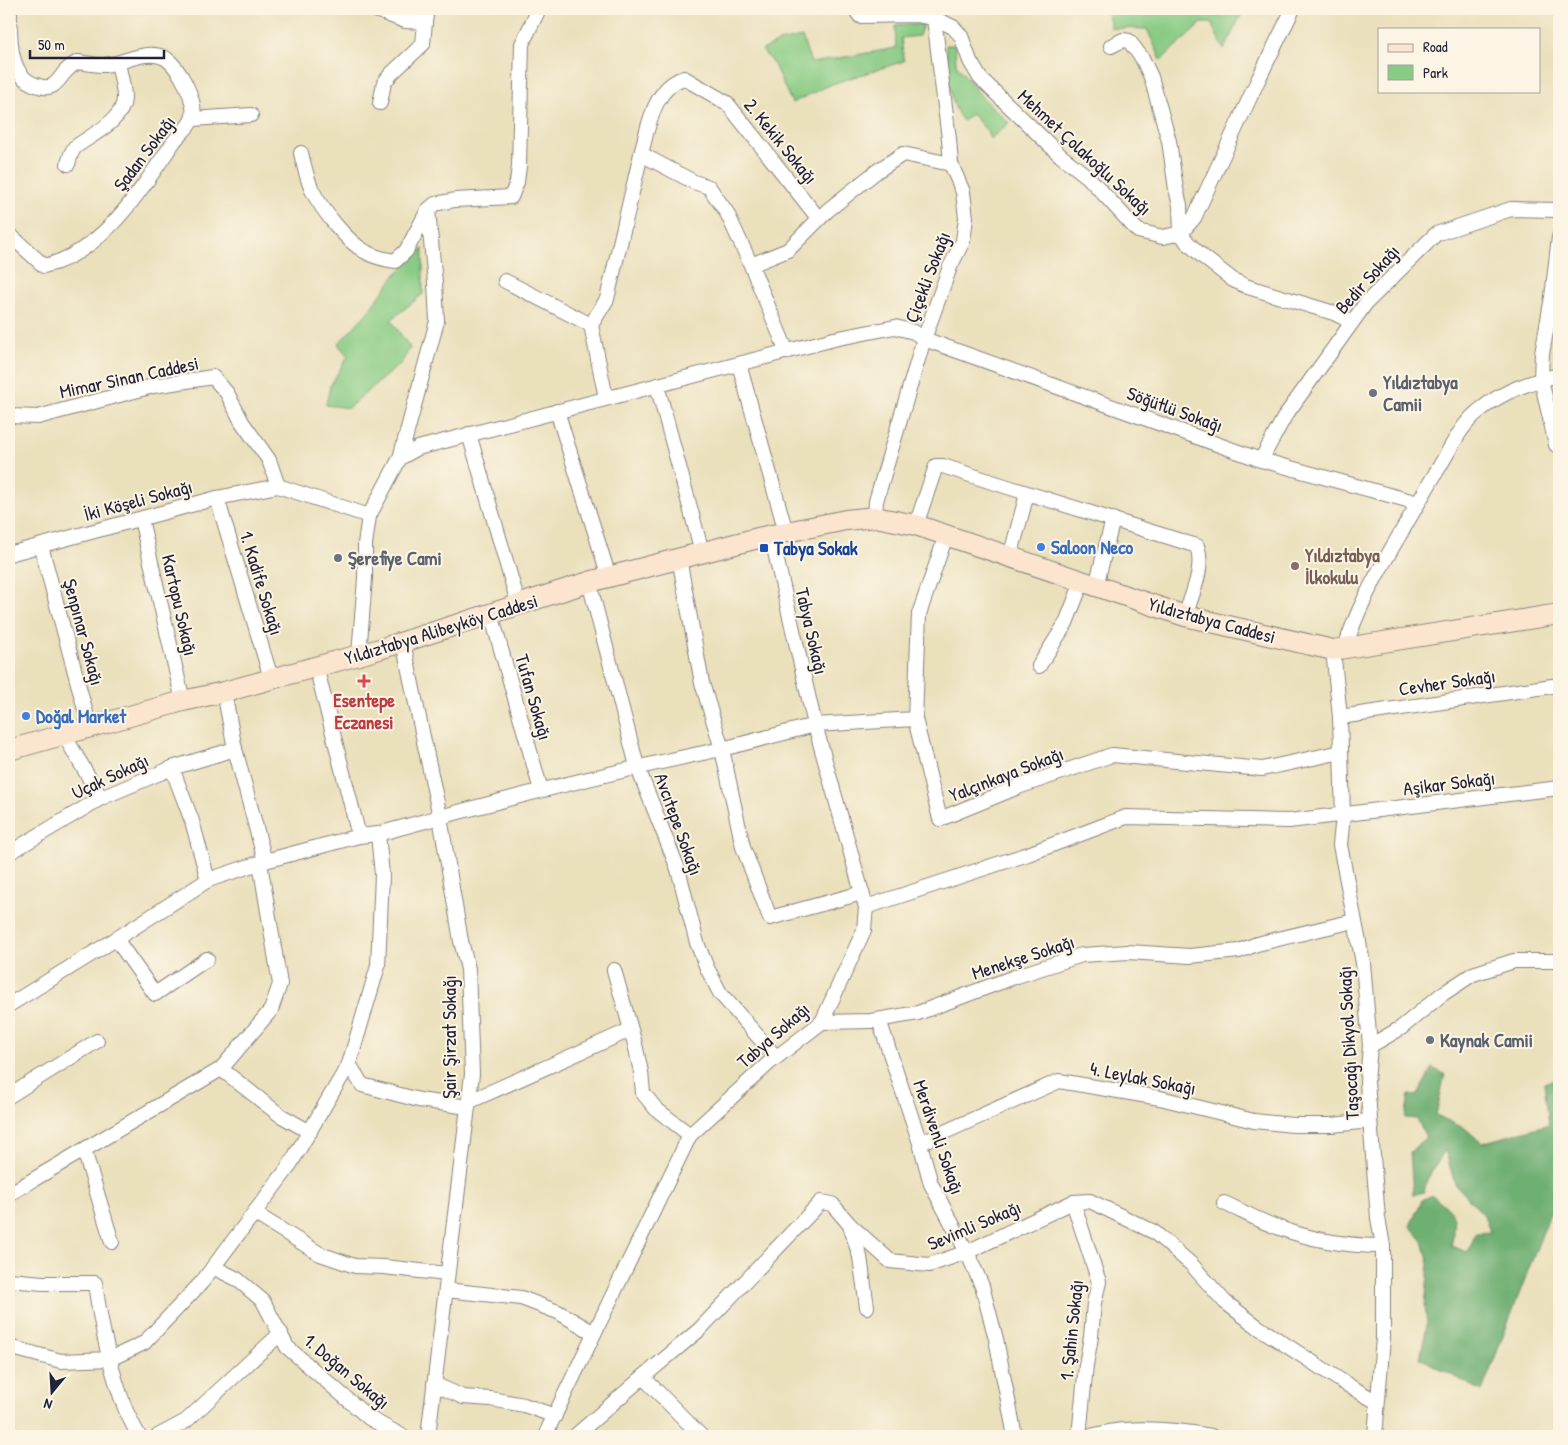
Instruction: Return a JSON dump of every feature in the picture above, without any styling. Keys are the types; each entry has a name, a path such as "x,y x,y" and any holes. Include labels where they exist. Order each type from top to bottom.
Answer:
{"main road":[{"name":"Yıldıztabya Caddesi","path":"875,517 916,526 1185,616 1339,649 1559,614"},
{"name":"Yıldıztabya Alibeyköy Caddesi","path":"9,750 183,701 224,692 359,655 519,606 589,582 778,533 846,520 875,517"}],"street":[{"name":"Şadan Sokağı","path":"9,234 44,266 58,263 87,246 111,226 175,140 193,119 193,108 187,86 174,66 165,57 152,54 102,65 78,62 67,69 60,79 51,86 42,87 31,84 24,79 14,60 10,9"},
{"path":"373,9 404,21 426,15 423,44 384,83 380,103"},
{"path":"301,153 313,191 332,220 354,244 380,259 395,261 406,252 428,210 435,204 454,200 511,197 517,182 519,166 522,44 539,9"},
{"path":"855,9 860,16 917,15 934,18"},
{"path":"1181,233 1194,218 1293,9"},
{"name":"Çiçekli Sokağı","path":"875,517 876,501 924,339 950,266 963,241 966,218 963,192 951,164 934,18"},
{"name":"Mehmet Çolakoğlu Sokağı","path":"934,18 953,27 961,36 970,61 980,78 1061,156 1088,177 1138,231 1163,238 1181,233"},
{"path":"1111,46 1123,40 1129,41 1142,58 1151,77 1169,140 1180,205 1181,233 1187,242 1233,280 1248,287 1334,313 1351,324"},
{"path":"68,164 74,148 108,125 123,106 124,99 118,63"},
{"name":"2. Kekik Sokağı","path":"641,154 655,107 665,91 677,80 684,78 727,103 819,219"},
{"path":"193,119 251,115"},
{"path":"606,398 592,325 607,299 641,154 694,182 709,187 727,213 787,352"},
{"path":"751,265 788,250 819,219 877,171 904,154 951,164"},
{"name":"Bedir Sokağı","path":"1261,460 1285,416 1366,303 1436,234 1511,209 1559,210"},
{"path":"359,655 365,578 365,544 369,516 400,458 437,321 428,210"},
{"path":"1559,238 1552,297 1542,354 1541,379 1556,445 1559,444"},
{"path":"505,281 592,325"},
{"name":"Söğütlü Sokağı","path":"400,458 418,448 469,434 834,339 895,327 914,332 924,339 1261,460 1418,504"},
{"name":"Tabya Sokağı","path":"548,1436 549,1427 554,1416 690,1135 776,1057 822,1022 864,930 866,907 815,725 778,533 738,364"},
{"path":"1339,649 1368,590 1464,427 1479,411 1510,390 1559,375"},
{"name":"Mimar Sinan Caddesi","path":"9,416 38,416 153,386 213,377 227,393 242,422 269,460 278,486"},
{"path":"658,385 702,552"},
{"path":"557,411 609,577"},
{"path":"469,434 519,606"},
{"path":"916,526 936,466 943,466 1197,546 1200,555 1199,569 1185,616"},
{"path":"278,486 369,516"},
{"name":"İki Köşeli Sokağı","path":"9,554 217,498 278,486"},
{"path":"1010,557 1027,494"},
{"name":"1. Kadife Sokağı","path":"217,498 271,678"},
{"name":"Kartopu Sokağı","path":"140,519 183,701"},
{"path":"1040,666 1089,584 1113,519"},
{"name":"Yalçınkaya Sokağı","path":"946,536 919,614 915,719 940,819 1018,787 1112,755 1262,769 1341,752"},
{"name":"Şenpınar Sokağı","path":"41,546 90,728"},
{"path":"679,558 702,683 722,749 743,847 770,918 862,893"},
{"name":"Avcıtepe Sokağı","path":"589,582 637,766 678,868 692,927 707,968 720,993 776,1057"},
{"name":"Tufan Sokağı","path":"491,614 541,790"},
{"name":"Şair Şirzat Sokağı","path":"403,642 440,816 461,941 468,969 472,1074 428,1436"},
{"name":"Taşocağı Dikyol Sokağı","path":"1339,649 1343,816 1340,845 1363,963 1370,1046 1367,1082 1378,1218 1383,1246 1383,1338 1375,1436"},
{"path":"316,666 358,836"},
{"name":"Cevher Sokağı","path":"1340,717 1559,685"},
{"path":"9,1194 221,1069 271,1010 280,984 262,862 235,749 224,692"},
{"path":"9,1005 208,880 262,862 358,836 378,834 440,816 637,766 722,749 815,725 915,719"},
{"path":"64,735 101,798"},
{"name":"Uçak Sokağı","path":"9,853 101,798 172,768 235,749"},
{"path":"172,768 192,821 208,880"},
{"name":"Aşikar Sokağı","path":"866,907 1028,854 1126,817 1289,821 1343,816 1559,788"},
{"path":"9,1347 61,1361 110,1359 144,1343 202,1282 288,1168 349,1064 378,966 382,875 378,834"},
{"name":"Menekşe Sokağı","path":"822,1022 880,1020 918,1013 1016,976 1082,955 1128,952 1190,956 1239,951 1257,944 1354,921"},
{"path":"116,939 155,994 207,960"},
{"path":"1370,1046 1401,1028 1441,995 1473,974 1514,961 1559,961"},
{"path":"614,970 641,1072 643,1093 656,1109 690,1135"},
{"name":"Merdivenli Sokağı","path":"880,1020 920,1143 931,1184 967,1252 982,1286 996,1339 1015,1436"},
{"path":"349,1064 362,1085 419,1100 468,1105 630,1030"},
{"path":"9,1096 97,1041"},
{"path":"221,1069 280,1115 310,1132"},
{"name":"4. Leylak Sokağı","path":"920,1143 1058,1081 1160,1098 1254,1121 1294,1125 1370,1121"},
{"path":"84,1150 112,1242"},
{"path":"1072,1202 1090,1201 1154,1232 1190,1264 1225,1302 1338,1379 1377,1402"},
{"name":"Sevimli Sokağı","path":"575,1436 699,1330 821,1202 832,1204 850,1225 890,1261 929,1265 967,1252 1072,1202"},
{"name":"1. Şahin Sokağı","path":"1072,1202 1099,1282 1094,1303 1092,1337 1086,1365 1079,1436"},
{"path":"1224,1203 1277,1228 1318,1240 1359,1246 1383,1246"},
{"path":"254,1213 320,1254 354,1266 384,1267 448,1274"},
{"path":"850,1225 860,1257 867,1307"},
{"name":"1. Doğan Sokağı","path":"213,1267 237,1279 263,1300 288,1346 369,1418 402,1436"},
{"path":"9,1280 95,1284 100,1318 110,1359 125,1409 139,1436"},
{"path":"446,1290 522,1298 558,1312 594,1333"},
{"path":"158,1436 186,1421 281,1333"},
{"path":"643,1377 701,1436"},
{"path":"434,1384 462,1397 491,1399 524,1405 554,1416"},
{"path":"1090,1436 1124,1430 1157,1430 1211,1436"}],"green space":[{"path":"1107,9 1234,9 1241,15 1224,50 1211,23 1202,23 1161,60 1147,29 1111,28"},
{"path":"923,24 919,36 901,38 904,61 832,84 792,103 774,65 762,50 779,42 802,37 811,63 896,48 895,26"},
{"path":"946,45 955,45 956,64 980,95 1009,123 990,139 987,131 972,114 963,121 958,114 950,85"},
{"path":"423,248 423,294 391,320 410,348 401,363 348,408 326,405 330,386 348,356 338,344 366,314 397,273"},
{"path":"1432,1068 1445,1074 1436,1115 1466,1129 1482,1143 1549,1124 1544,1083 1559,1079 1559,1190 1482,1391 1420,1358 1427,1325 1425,1306 1429,1263 1423,1241 1410,1226 1422,1200 1432,1195 1450,1211 1454,1222 1451,1246 1468,1252 1476,1233 1490,1232 1484,1215 1455,1184 1445,1150 1427,1180 1424,1192 1413,1195 1410,1152 1426,1137 1417,1119 1405,1118 1409,1095 1417,1096"}],"place":[{"name":"Yıldıztabya Camii","path":"1373,393"},
{"name":"Saloon Neco","path":"1041,547"},
{"name":"Tabya Sokak","path":"764,548"},
{"name":"Şerefiye Cami","path":"338,558"},
{"name":"Yıldıztabya İlkokulu","path":"1295,566"},
{"name":"Esentepe Eczanesi","path":"364,681"},
{"name":"Doğal Market","path":"26,716"},
{"name":"Kaynak Camii","path":"1430,1040"}]}
